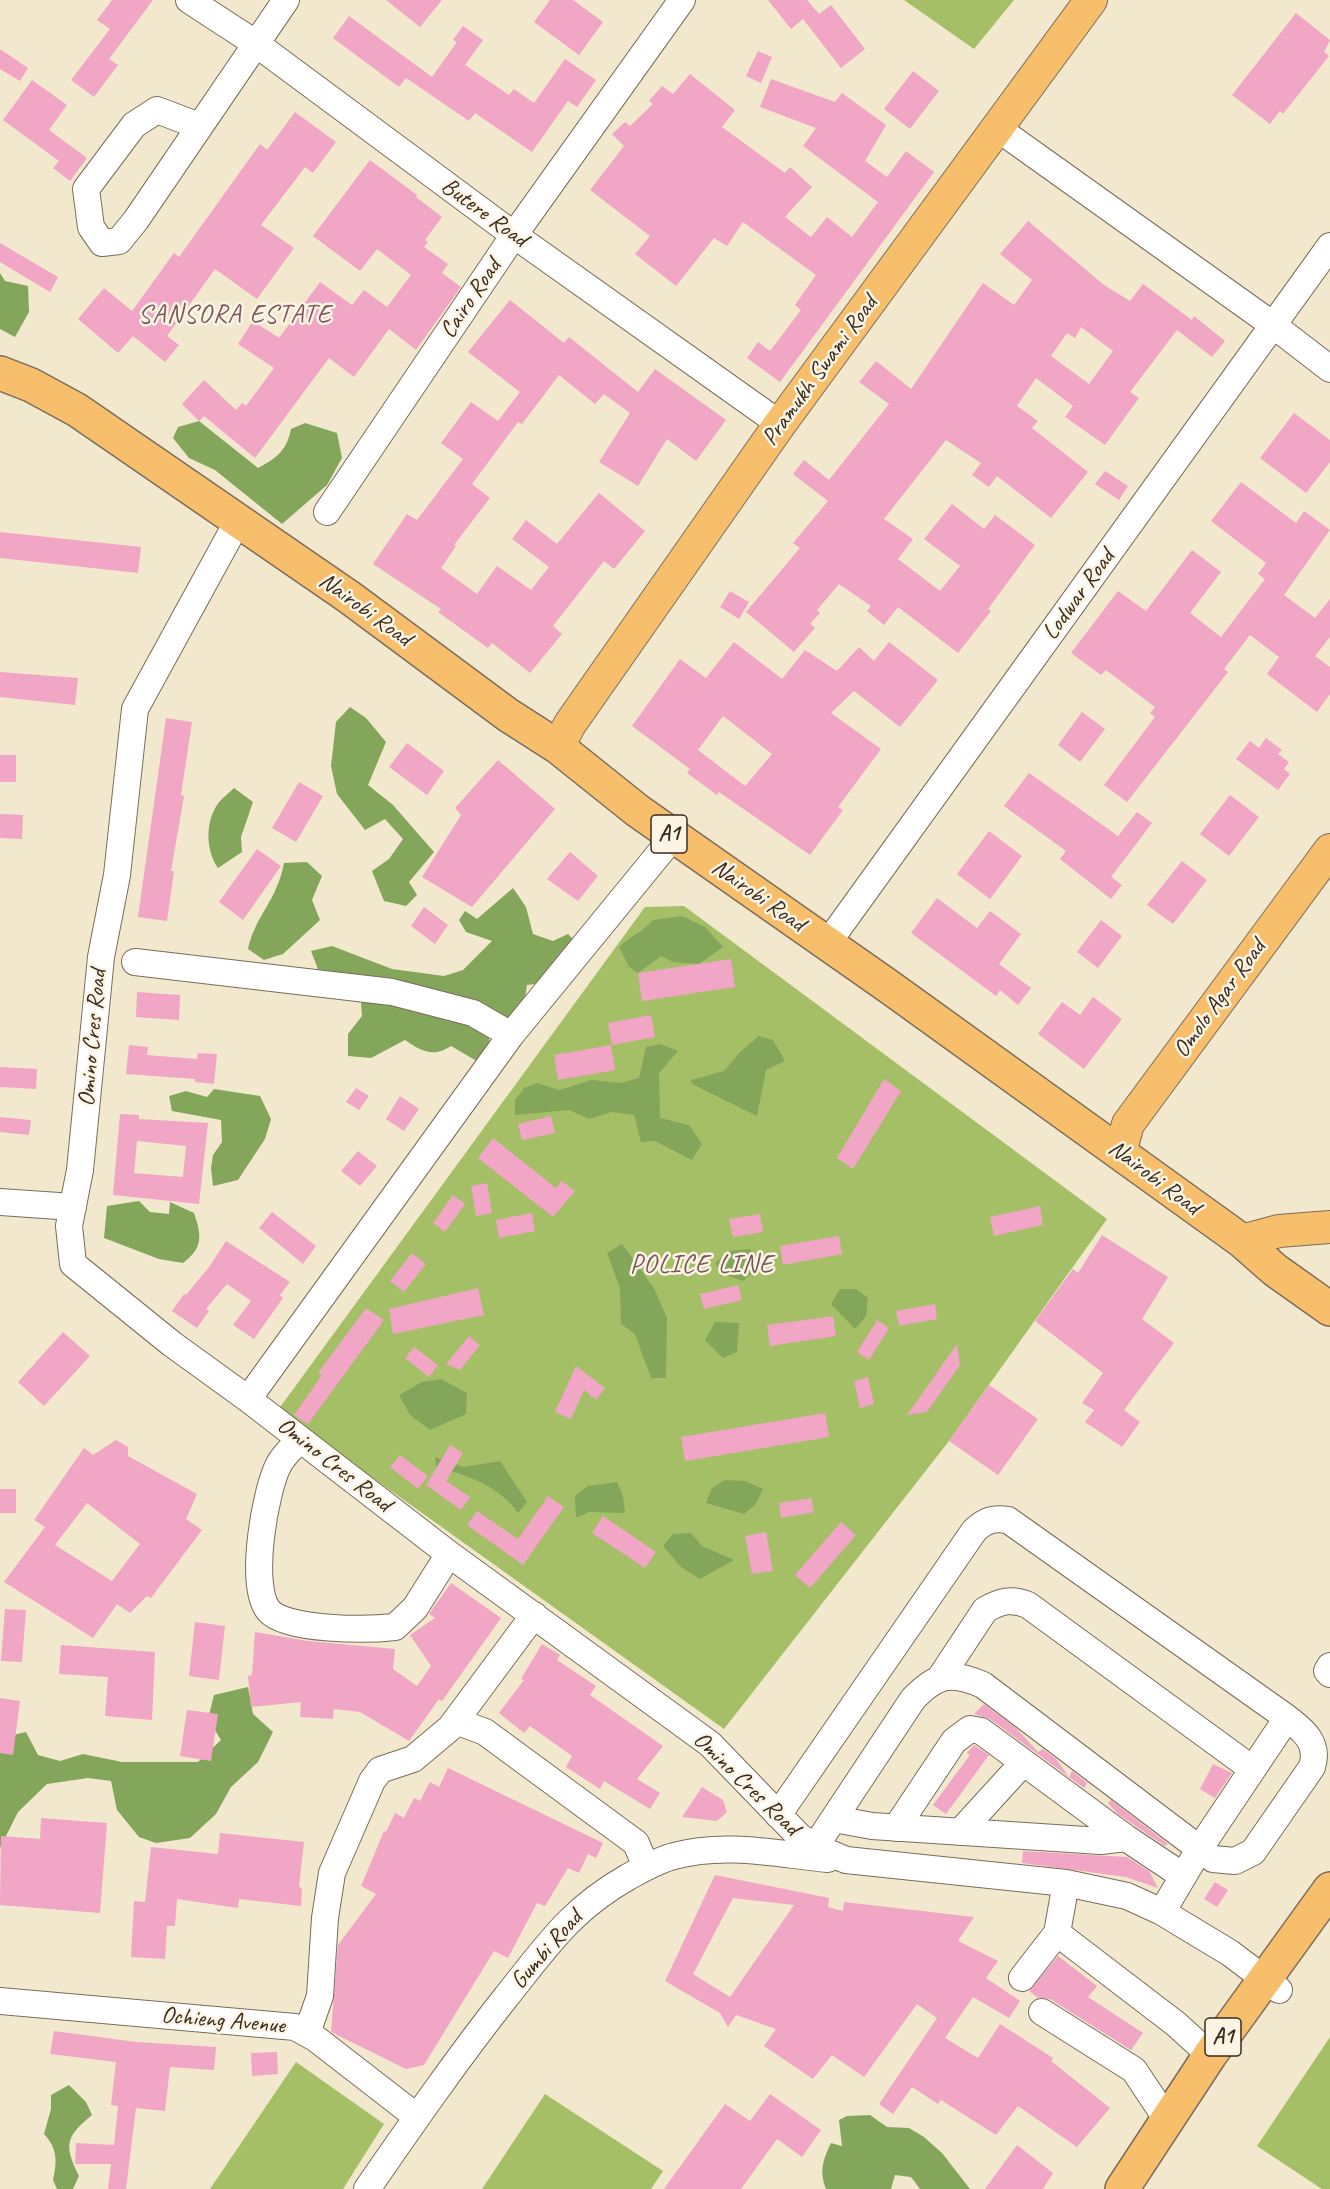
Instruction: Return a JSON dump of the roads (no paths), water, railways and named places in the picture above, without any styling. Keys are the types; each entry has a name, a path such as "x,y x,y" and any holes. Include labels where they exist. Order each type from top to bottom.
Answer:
{"highway":[{"name":"Nairobi Road","path":"0,375 29,388 112,439 233,530 668,843 1239,1242 1330,1310"},
{"name":"Nairobi Road","path":"0,375 31,385 77,410 350,597 508,715 558,747 638,811 1120,1152 1180,1199 1242,1241 1275,1270 1330,1310"},
{"name":"A1","path":"1141,2189 1330,1888"},
{"name":"A1","path":"1122,2189 1210,2055 1330,1922"}],"main road":[{"name":"Pramukh Swami Road","path":"558,747 570,724 780,424 1091,0"},
{"name":"Omolo Agar Road","path":"1120,1152 1128,1124 1330,850"},
{"path":"1242,1241 1279,1231 1330,1227"}],"street":[{"name":"Butere Road","path":"189,0 255,44 514,235 780,424"},
{"path":"199,126 157,110 134,125 86,189 91,227 102,243 119,241 199,126 255,44 286,0"},
{"name":"Cairo Road","path":"327,512 514,235 682,0"},
{"path":"997,128 1273,325 1330,369"},
{"name":"Lodwar Road","path":"827,944 1330,246"},
{"name":"Omino Cres Road","path":"233,530 135,709 119,865 101,957 82,1160 69,1226 73,1264 172,1344 248,1399 449,1554 710,1744 799,1836 815,1847 846,1860 1066,1883 1127,1896 1162,1912 1230,1953 1271,1985"},
{"path":"248,1399 511,1035 668,843"},
{"path":"135,962 392,992 473,1013 511,1035"},
{"path":"0,1202 73,1207"},
{"path":"300,1439 279,1463 267,1507 260,1550 260,1587 269,1611 282,1618 320,1626 354,1630 395,1627 415,1608 449,1554"},
{"path":"778,1815 974,1530 984,1522 995,1518 1008,1520 1287,1718 1310,1738 1315,1756 1312,1767 1253,1852 1235,1861 1226,1862 1213,1859 982,1685 954,1676 940,1678 927,1684 913,1699 815,1847"},
{"path":"940,1678 985,1610 996,1603 1015,1600 1028,1605 1251,1768"},
{"path":"307,2033 320,1996 325,1918 332,1873 372,1781 380,1770 413,1759 432,1746 456,1721 534,1615"},
{"path":"1330,1666 1327,1671 1330,1674"},
{"path":"1162,1912 1251,1768 1287,1718"},
{"path":"456,1721 485,1732 636,1843 646,1867"},
{"path":"896,1828 954,1741 970,1729 981,1731 1126,1838 1184,1876"},
{"path":"960,1832 1023,1763"},
{"path":"834,1819 896,1828 1101,1841 1126,1838"},
{"name":"Gumbi Road","path":"367,2189 453,2063 562,1926 600,1893 646,1867 672,1856 703,1850 750,1850 846,1860"},
{"path":"1022,1978 1057,1933 1066,1883"},
{"path":"1057,1933 1176,2024 1210,2055"},
{"name":"Ochieng Avenue","path":"0,2001 295,2027 307,2033 417,2117"},
{"path":"1042,2012 1134,2070 1168,2121"}],"district":[{"name":"SANSORA ESTATE","path":"235,315"},
{"name":"POLICE LINE","path":"702,1265"}]}
